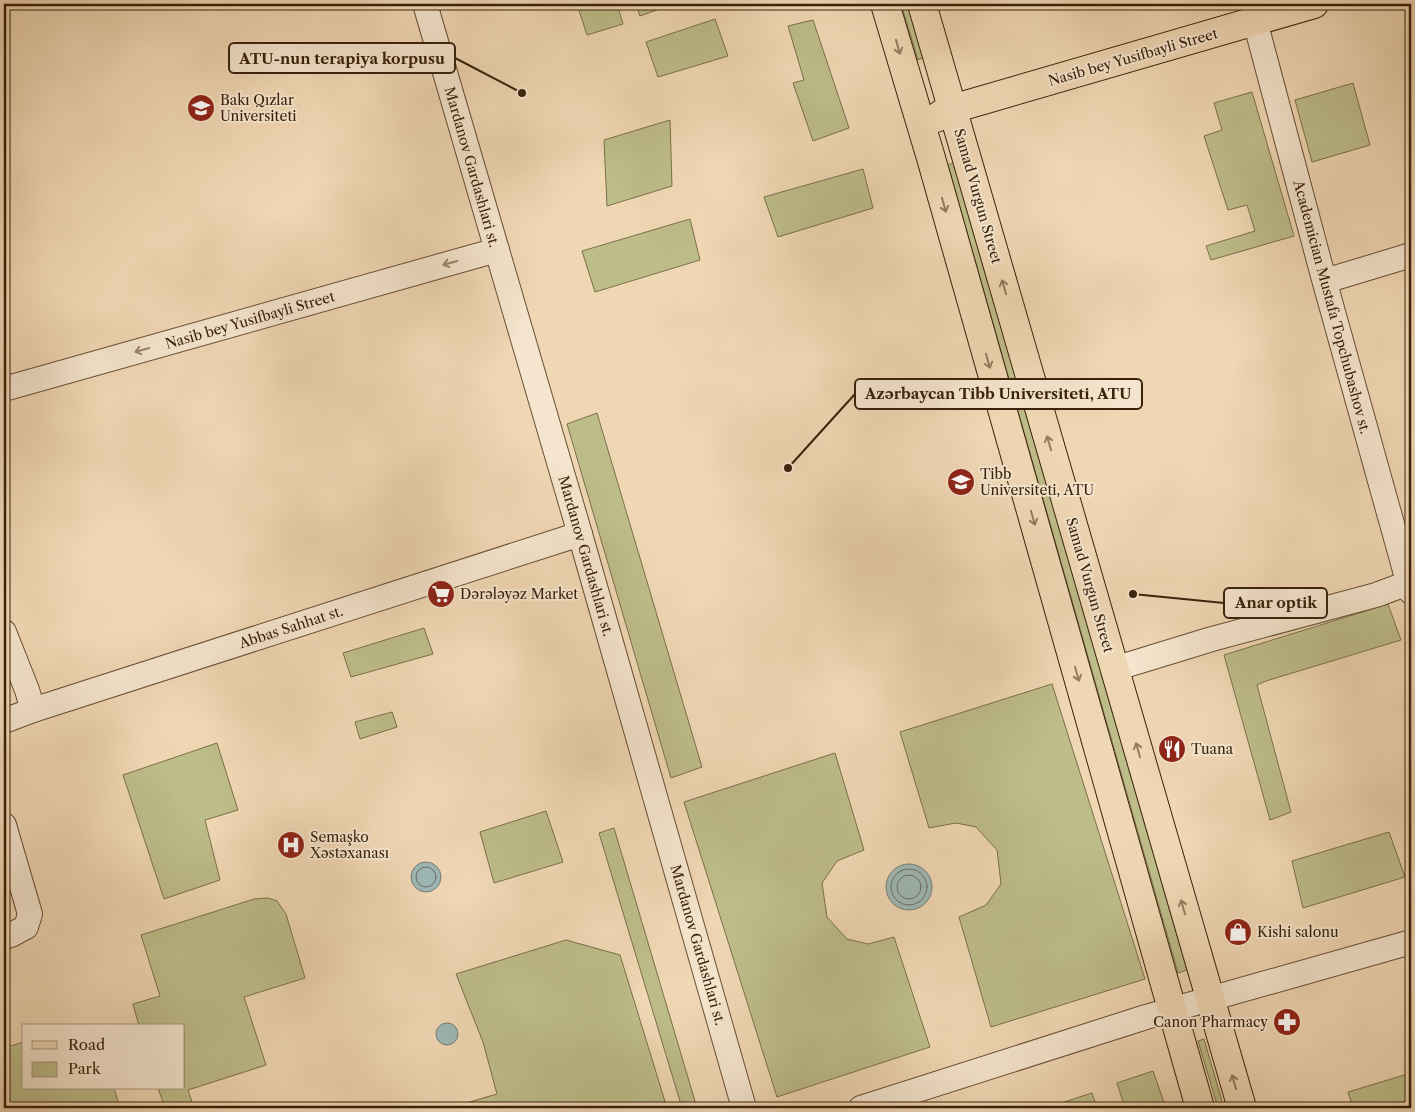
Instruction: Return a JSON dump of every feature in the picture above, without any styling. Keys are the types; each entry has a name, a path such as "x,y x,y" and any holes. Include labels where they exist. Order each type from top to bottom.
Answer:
{"main road":[{"path":"885,4 927,145 1200,1108"},
{"name":"Samad Vurgun Street","path":"922,4 1242,1108"},
{"name":"Nasib bey Yusifbayli Street","path":"927,145 930,126 936,118 952,109 1314,4"}],"street":[{"name":"Mardanov Gardashlari st.","path":"424,4 580,534 744,1108"},
{"name":"Academician Mustafa Topchubashov st.","path":"1255,21 1406,590"},
{"name":"Nasib bey Yusifbayli Street","path":"4,389 496,250"},
{"path":"1325,282 1411,255"},
{"name":"Abbas Sahhat st.","path":"4,721 33,710 580,534"},
{"path":"1114,668 1212,639 1406,590"},
{"path":"4,632 33,710"},
{"path":"4,825 30,914 26,927 4,937"},
{"path":"861,1108 1172,1009 1411,942"}],"green space":[{"path":"577,4 617,4 623,24 587,35"},
{"path":"636,4 674,4 640,16"},
{"path":"901,4 909,4 925,57 918,60"},
{"path":"715,19 728,56 658,77 646,42"},
{"path":"813,20 849,128 813,141 793,83 804,80 788,26"},
{"path":"1353,83 1370,145 1312,162 1295,100"},
{"path":"1252,92 1294,236 1211,260 1206,246 1255,231 1247,205 1228,210 1204,136 1222,130 1214,103"},
{"path":"670,120 672,186 607,206 604,140"},
{"path":"954,162 1187,970 1178,973 948,165"},
{"path":"863,169 873,208 778,237 764,197"},
{"path":"690,219 700,260 595,292 582,251"},
{"path":"597,413 702,767 671,778 567,424"},
{"path":"1388,604 1401,640 1257,685 1291,812 1270,820 1224,655"},
{"path":"424,628 433,654 351,677 343,653"},
{"path":"1052,684 1145,979 991,1027 959,917 986,905 1001,884 997,850 976,827 956,823 929,828 900,732"},
{"path":"392,712 397,727 360,739 355,722"},
{"path":"217,743 238,810 205,820 220,880 164,899 123,775"},
{"path":"835,753 864,850 837,861 822,883 827,917 847,939 868,944 894,937 930,1047 777,1097 684,802"},
{"path":"546,811 563,862 494,883 480,832"},
{"path":"614,828 697,1108 682,1108 599,833"},
{"path":"1389,832 1405,877 1303,908 1292,861"},
{"path":"268,898 277,901 286,914 305,978 244,997 266,1065 188,1090 194,1108 165,1108 159,1090 185,1090 185,1024 138,1024 133,1004 160,996 141,935 254,899"},
{"path":"566,940 620,955 667,1108 449,1108 497,1094 483,1042 456,974"},
{"path":"1204,1039 1224,1108 1218,1108 1198,1041"},
{"path":"22,1043 22,1090 115,1090 120,1108 4,1108 4,1048"},
{"path":"1153,1071 1166,1108 1125,1108 1117,1083"},
{"path":"1411,1073 1411,1108 1353,1108 1348,1092"},
{"path":"1092,1093 1097,1108 1046,1108"}],"water":[{"path":"426,862 437,866 441,877 437,888 426,892 415,888 411,877 415,866"},
{"path":"904,864 914,864 926,870 931,878 931,896 926,904 918,909 904,910 896,907 889,900 886,892 886,882 889,874 896,867"},
{"path":"447,1023 455,1026 458,1034 455,1042 447,1045 439,1042 436,1034 439,1026"}],"place":[{"name":"ATU-nun terapiya korpusu","path":"522,93"},
{"name":"Bakı Qızlar Universiteti","path":"201,108"},
{"name":"Azərbaycan Tibb Universiteti, ATU","path":"788,468"},
{"name":"Tibb Universiteti, ATU","path":"961,482"},
{"name":"Dərələyəz Market","path":"441,594"},
{"name":"Anar optik","path":"1133,594"},
{"name":"Tuana","path":"1172,749"},
{"name":"Semaşko Xəstəxanası","path":"291,845"},
{"name":"Kishi salonu","path":"1238,932"},
{"name":"Canon Pharmacy","path":"1287,1022"}]}
